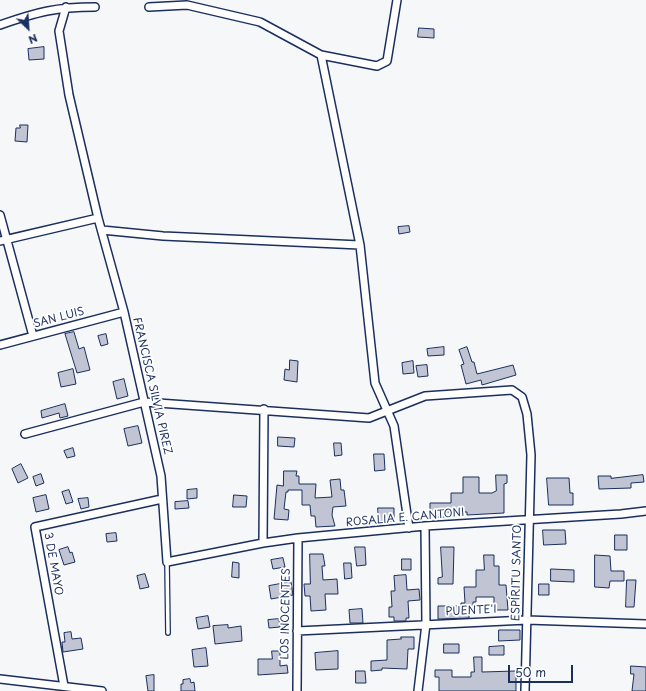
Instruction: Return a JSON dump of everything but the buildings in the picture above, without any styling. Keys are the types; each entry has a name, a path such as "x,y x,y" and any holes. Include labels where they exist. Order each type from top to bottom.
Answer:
{"street":[{"path":"149,7 188,2 260,22 321,55 377,66 387,61 397,0"},
{"path":"0,26 38,12 66,7 95,7"},
{"name":"FRANCISCA SILVIA PIREZ","path":"66,7 59,31 68,88 98,218 124,312 161,476 167,562"},
{"path":"321,55 360,245 375,383 394,426 409,528"},
{"path":"0,215 3,241 33,336"},
{"path":"3,241 98,218"},
{"path":"102,230 163,236 360,245"},
{"name":"SAN LUIS","path":"0,345 124,312"},
{"name":"ESPÍRITU SANTO","path":"26,434 144,402 369,418 425,396 512,390 522,397 527,414 531,456 525,691"},
{"path":"263,542 264,410"},
{"name":"3 DE MAYO","path":"64,686 35,527 162,499"},
{"name":"ROSALIA E. CANTONI","path":"167,562 263,542 298,538 425,526 621,514 646,511"},
{"path":"418,691 426,624 425,526"},
{"name":"LOS INOCENTES","path":"297,691 298,538"},
{"name":"PUENTE'I","path":"297,630 527,620 646,624"},
{"path":"0,679 102,691"}],"lane":[{"path":"167,562 168,633"}]}
